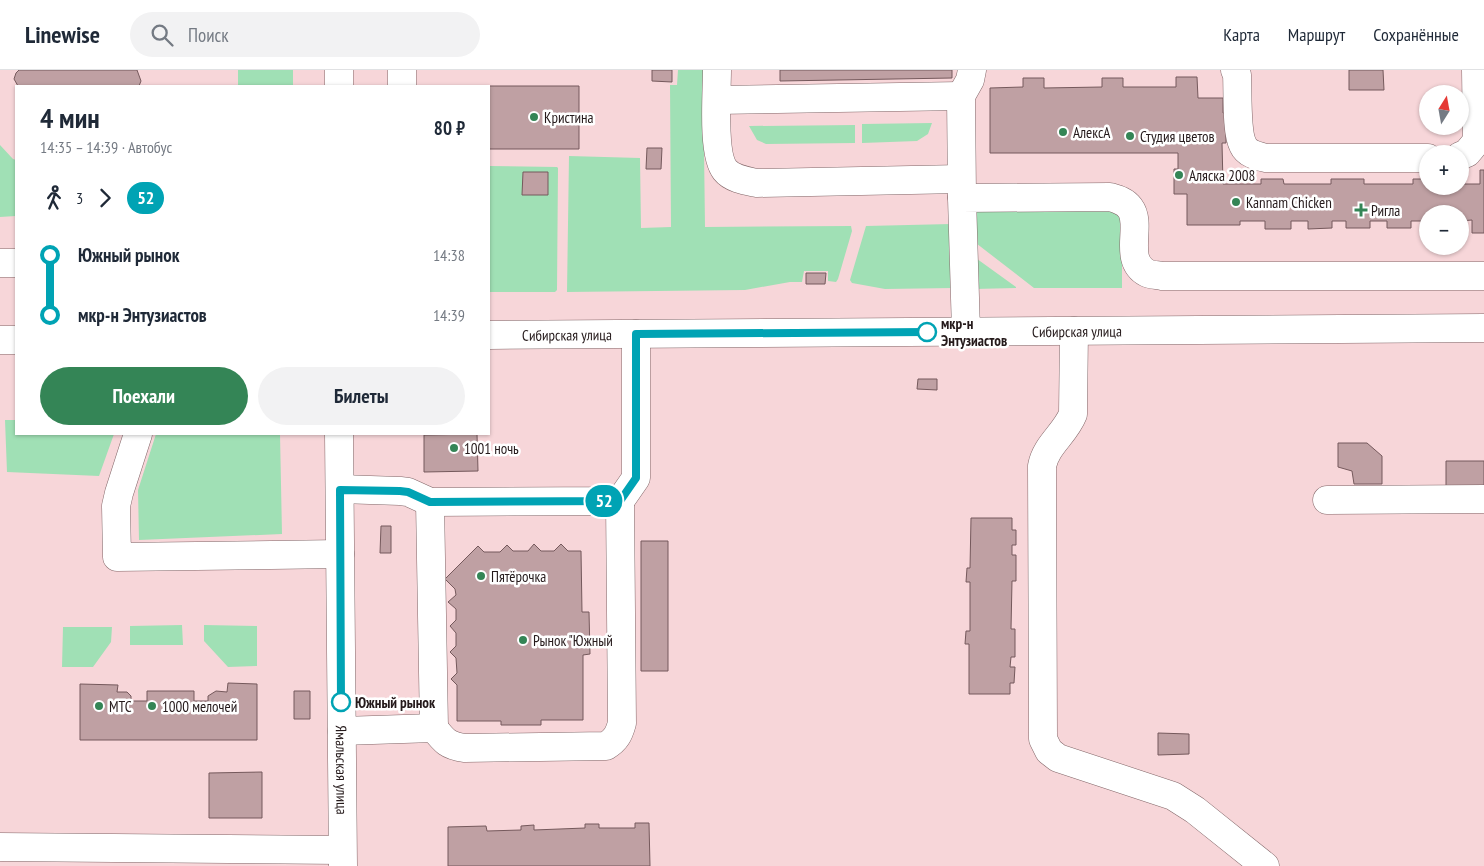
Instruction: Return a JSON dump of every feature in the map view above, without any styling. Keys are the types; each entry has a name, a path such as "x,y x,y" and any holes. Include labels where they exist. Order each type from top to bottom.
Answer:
{"main road":[{"path":"339,70 339,85"},
{"path":"402,70 402,85"},
{"path":"717,70 718,152 725,170 738,178 757,183 961,189 1110,197 1122,201 1131,208 1134,255 1137,264 1147,273 1162,276 1484,276"},
{"path":"966,332 961,189 961,96 970,80 972,70"},
{"path":"1235,70 1237,76 1239,132 1243,146 1252,154 1266,158 1419,158"},
{"path":"1474,146 1476,70"},
{"path":"717,100 961,96"},
{"path":"0,263 15,263"},
{"name":"Сибирская улица","path":"490,335 1484,328"},
{"path":"1074,330 1073,414 1069,423 1044,455 1042,466 1043,739 1048,751 1058,758 1173,796 1195,810 1265,866"},
{"path":"430,502 434,728 443,740 453,747 465,748 606,746 614,742 619,734 622,723 620,501 636,478 636,334"},
{"path":"0,340 15,340"},
{"path":"138,435 118,499 117,558 340,554"},
{"name":"Ямальская улица","path":"339,435 343,858"},
{"path":"340,490 408,492 430,502 620,501"},
{"path":"1328,500 1484,499"},
{"path":"342,731 434,728"},
{"path":"0,847 167,858 343,858"}],"green space":[{"path":"238,70 293,70 293,85 238,85"},
{"path":"678,70 703,70 705,227 851,226 852,231 836,282 828,281 828,271 804,271 802,282 790,282 745,290 567,292 569,156 640,158 641,228 671,227 670,85 677,85"},
{"path":"932,123 928,134 917,141 862,143 862,124"},
{"path":"855,125 855,143 766,144 757,140 749,126"},
{"path":"0,145 15,160 15,216 0,217"},
{"path":"490,166 558,168 557,290 555,292 490,292"},
{"path":"1107,208 1117,212 1122,218 1122,288 1034,288 972,240 971,209"},
{"path":"951,224 953,288 885,289 852,283 850,280 866,226"},
{"path":"973,256 1016,287 1016,288 974,289"},
{"path":"5,420 15,420 15,435 114,435 99,476 7,472"},
{"path":"156,435 280,435 282,534 139,540 138,490"},
{"path":"182,625 183,645 130,645 130,626"},
{"path":"204,625 257,626 257,666 228,667 204,641"},
{"path":"63,627 112,627 111,642 93,667 62,667"}],"building":[{"path":"19,70 137,70 141,81 139,85 17,85 14,79"},
{"path":"652,70 672,70 672,82 652,81"},
{"path":"780,70 952,70 952,78 780,81"},
{"path":"1349,70 1383,70 1384,90 1349,90"},
{"path":"1176,77 1197,77 1198,98 1223,98 1223,113 1226,113 1226,143 1222,143 1223,184 1261,184 1261,179 1283,179 1284,184 1331,184 1331,179 1364,179 1364,184 1413,184 1413,179 1419,179 1419,195 1469,195 1469,184 1480,184 1480,170 1484,170 1484,233 1472,233 1472,220 1469,220 1469,205 1419,205 1419,221 1411,221 1411,228 1387,228 1387,221 1370,221 1370,228 1346,228 1346,221 1332,221 1332,228 1308,229 1308,221 1291,221 1291,229 1265,229 1265,221 1240,221 1240,225 1187,225 1187,194 1174,194 1174,169 1178,169 1178,153 990,153 990,88 1023,87 1023,78 1044,78 1044,88 1102,87 1102,78 1123,78 1123,87 1176,87"},
{"name":"Кристина","path":"490,86 579,86 579,149 490,149"},
{"path":"647,148 662,148 661,169 646,169"},
{"path":"523,172 548,172 548,195 522,195"},
{"path":"806,273 826,273 825,284 806,284"},
{"path":"918,379 937,379 937,390 917,389"},
{"path":"424,435 477,435 478,471 424,472"},
{"path":"1338,443 1367,443 1382,456 1382,484 1354,484 1352,471 1338,467"},
{"path":"1446,461 1484,461 1484,487 1446,487"},
{"path":"971,518 1012,518 1012,530 1016,530 1016,545 1012,545 1012,555 1016,555 1016,581 1012,581 1011,629 1015,629 1015,657 1011,657 1010,667 1015,667 1014,683 1010,683 1010,694 969,694 969,644 965,644 966,631 970,631 970,582 966,582 967,568 970,568"},
{"path":"381,526 391,526 391,553 380,553"},
{"path":"641,541 668,541 668,671 641,671"},
{"name":"Рынок \"Южный","path":"534,544 541,551 554,551 561,544 568,551 581,551 582,612 589,612 590,654 583,655 583,720 541,720 541,725 501,725 501,721 457,721 457,685 451,679 457,673 456,658 450,652 456,646 456,633 450,626 456,620 456,609 448,602 456,595 455,589 445,579 478,546 484,552 500,552 507,545 513,551 528,551"},
{"path":"228,683 257,684 257,740 80,740 80,684 118,685 117,692 127,692 131,696 131,701 147,701 147,691 194,691 194,701 208,701 208,696 216,691 227,692"},
{"path":"294,691 310,691 310,719 294,719"},
{"path":"1158,733 1189,734 1189,754 1158,755"},
{"path":"262,772 262,818 209,818 209,773"},
{"path":"635,823 649,823 650,866 448,866 448,827 486,826 487,831 521,830 521,826 534,825 534,830 585,828 585,824 599,824 599,828 635,828"}],"bus line":[{"name":"52","path":"341,702 340,490 408,492 430,502 620,501 636,478 636,334 927,332"}],"place":[{"name":"Кристина","path":"534,117"},
{"name":"АлексА","path":"1063,132"},
{"name":"Студия цветов","path":"1130,136"},
{"name":"Аляска 2008","path":"1179,175"},
{"name":"Kannam Chicken","path":"1236,202"},
{"name":"Ригла","path":"1361,210"},
{"name":"мкр-н Энтузиастов","path":"927,332"},
{"name":"1001 ночь","path":"454,448"},
{"name":"Пятёрочка","path":"481,576"},
{"name":"Рынок \"Южный","path":"523,640"},
{"name":"Южный рынок","path":"341,702"},
{"name":"МТС","path":"99,706"},
{"name":"1000 мелочей","path":"152,706"}]}
